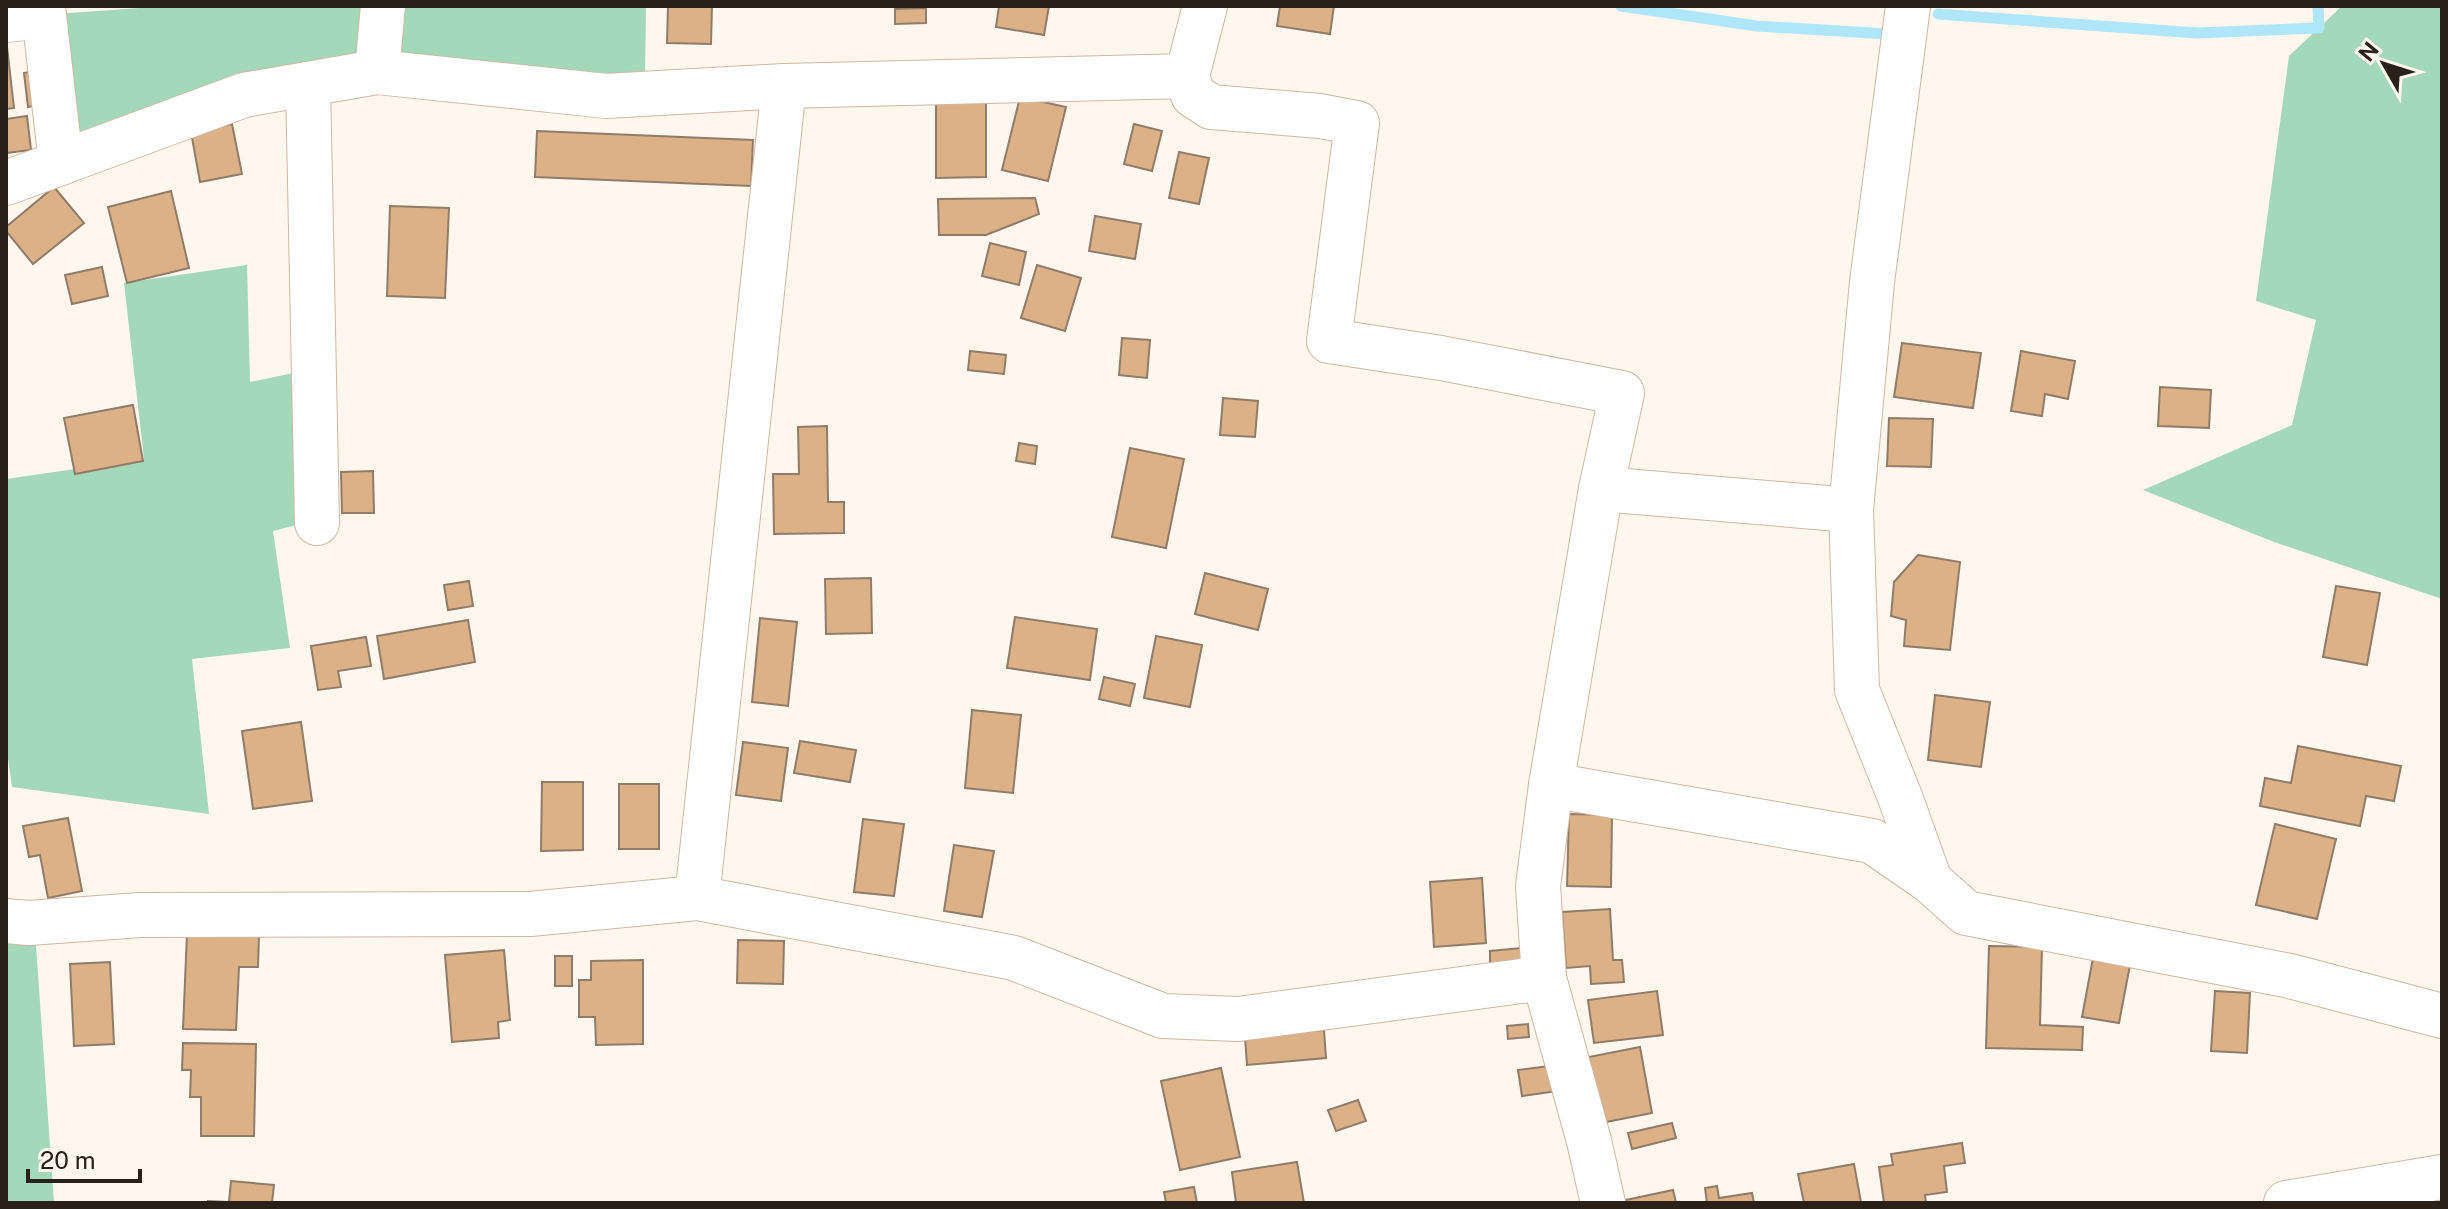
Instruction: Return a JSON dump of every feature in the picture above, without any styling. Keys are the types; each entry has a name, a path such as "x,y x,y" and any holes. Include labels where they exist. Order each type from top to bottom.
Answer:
{"street":[{"path":"377,72 383,6"},
{"path":"1205,6 1187,76 1193,95 1211,107 1320,116 1357,123 1329,341 1441,358 1622,393 1601,489 1551,785 1538,886 1544,978 1603,1203"},
{"path":"1908,6 1872,282 1851,510 1857,690 1930,881"},
{"path":"31,14 61,163"},
{"path":"6,183 244,95 377,72 606,96 784,86 1187,76"},
{"path":"308,84 317,523"},
{"path":"697,898 784,86"},
{"path":"1601,489 1851,510"},
{"path":"1551,785 1872,841 1930,881 1966,913 2290,976 2442,1016"},
{"path":"6,921 29,923 140,915 530,914 697,898 1014,958 1163,1016 1238,1019 1544,978"},
{"path":"2286,1203 2442,1177"}],"green space":[{"path":"168,6 646,6 645,82 396,61 71,141 55,14"},
{"path":"2342,6 2442,6 2442,599 2274,542 2143,490 2292,425 2316,320 2256,301 2289,56"},
{"path":"247,265 250,382 308,370 316,520 273,531 290,648 192,659 209,814 12,787 6,744 6,479 144,459 124,283"},
{"path":"6,940 36,945 54,1203 6,1203"}],"building":[{"path":"668,6 712,6 711,44 667,43"},
{"path":"999,6 1049,6 1044,35 996,27"},
{"path":"1280,6 1334,6 1330,34 1277,26"},
{"path":"926,8 926,23 895,24 895,9"},
{"path":"6,38 14,108 6,109"},
{"path":"34,71 38,105 28,107 24,73"},
{"path":"1020,97 1066,107 1048,181 1002,170"},
{"path":"986,101 986,177 936,178 936,102"},
{"path":"27,116 31,150 6,153 6,119"},
{"path":"232,124 242,174 200,182 191,132"},
{"path":"1134,124 1162,131 1152,171 1124,164"},
{"path":"537,131 753,140 751,186 535,177"},
{"path":"1179,152 1209,158 1199,204 1169,198"},
{"path":"54,187 84,223 33,264 6,227"},
{"path":"171,191 189,268 127,283 108,207"},
{"path":"1035,198 1039,214 986,235 939,235 938,199"},
{"path":"390,206 449,208 445,298 387,296"},
{"path":"1095,216 1141,224 1135,259 1089,251"},
{"path":"990,243 1026,252 1019,285 982,276"},
{"path":"1037,265 1081,278 1065,331 1021,318"},
{"path":"102,267 108,296 72,304 65,275"},
{"path":"1122,338 1150,340 1147,378 1119,375"},
{"path":"1902,343 1981,353 1973,408 1894,397"},
{"path":"970,351 1006,355 1004,374 968,370"},
{"path":"2021,351 2075,361 2068,399 2045,394 2042,416 2011,411"},
{"path":"2160,387 2211,390 2209,428 2158,426"},
{"path":"1223,398 1258,401 1255,437 1220,435"},
{"path":"133,405 143,461 75,474 64,418"},
{"path":"1889,418 1933,419 1931,467 1887,466"},
{"path":"827,426 828,502 844,502 844,533 774,534 773,474 799,474 798,427"},
{"path":"1019,443 1037,446 1035,464 1016,461"},
{"path":"1130,448 1184,459 1166,548 1112,537"},
{"path":"373,471 374,513 342,513 341,472"},
{"path":"1918,555 1960,562 1950,650 1904,646 1906,620 1891,616 1894,582"},
{"path":"1205,573 1268,589 1258,630 1195,614"},
{"path":"871,578 872,633 826,634 825,579"},
{"path":"469,581 473,606 448,610 444,585"},
{"path":"2336,586 2380,593 2367,665 2323,657"},
{"path":"1015,617 1097,629 1090,680 1007,668"},
{"path":"760,618 797,622 788,706 752,702"},
{"path":"468,620 475,662 384,679 377,636"},
{"path":"1156,636 1202,645 1190,707 1144,698"},
{"path":"366,637 371,666 338,671 341,687 318,690 311,646"},
{"path":"1104,677 1135,684 1130,706 1099,699"},
{"path":"1935,695 1990,702 1981,767 1928,760"},
{"path":"972,710 1021,715 1013,793 965,788"},
{"path":"301,722 312,801 253,809 242,731"},
{"path":"800,741 856,750 850,782 794,773"},
{"path":"743,742 788,748 781,801 736,795"},
{"path":"2298,746 2401,766 2394,801 2366,796 2360,826 2260,806 2265,778 2291,783"},
{"path":"542,782 583,782 583,850 541,851"},
{"path":"619,784 659,784 659,849 619,849"},
{"path":"1569,814 1612,815 1611,887 1567,886"},
{"path":"68,818 82,891 48,898 40,855 29,857 23,826"},
{"path":"863,819 904,824 894,896 854,892"},
{"path":"2275,824 2336,839 2317,919 2256,905"},
{"path":"954,845 994,851 982,917 944,911"},
{"path":"1482,878 1486,943 1434,947 1430,882"},
{"path":"1610,909 1613,960 1622,960 1624,982 1591,984 1590,966 1566,968 1562,912"},
{"path":"187,933 259,935 258,967 239,967 236,1030 183,1029"},
{"path":"738,940 784,941 783,984 737,983"},
{"path":"1989,946 2042,947 2040,1025 2083,1027 2082,1050 1986,1048"},
{"path":"1521,948 1522,961 1490,964 1490,951"},
{"path":"504,950 510,1020 498,1022 499,1038 452,1042 445,955"},
{"path":"555,956 572,956 572,986 555,986"},
{"path":"2093,958 2130,965 2119,1023 2082,1017"},
{"path":"643,960 643,1044 596,1045 595,1017 579,1017 579,980 591,980 591,961"},
{"path":"110,962 114,1044 74,1046 70,964"},
{"path":"1657,991 1663,1035 1594,1043 1588,1000"},
{"path":"2215,991 2250,993 2247,1053 2211,1051"},
{"path":"1528,1024 1529,1037 1508,1039 1507,1026"},
{"path":"1324,1030 1326,1058 1247,1065 1245,1037"},
{"path":"183,1043 256,1044 254,1136 201,1136 201,1097 190,1097 191,1070 182,1070"},
{"path":"1640,1047 1652,1113 1601,1123 1589,1057"},
{"path":"1549,1066 1565,1090 1522,1096 1518,1070"},
{"path":"1221,1068 1240,1157 1180,1170 1161,1081"},
{"path":"1358,1100 1366,1121 1336,1131 1328,1110"},
{"path":"1672,1123 1676,1138 1632,1149 1628,1133"},
{"path":"1962,1143 1965,1163 1944,1166 1947,1192 1925,1195 1926,1203 1884,1203 1879,1167 1893,1165 1891,1154"},
{"path":"1297,1162 1304,1203 1236,1203 1232,1172"},
{"path":"1854,1164 1861,1202 1804,1203 1798,1174"},
{"path":"231,1181 274,1185 272,1203 208,1203 229,1202"},
{"path":"1717,1186 1719,1198 1752,1193 1754,1203 1707,1203 1705,1188"},
{"path":"1194,1187 1197,1203 1166,1203 1164,1192"},
{"path":"1673,1190 1676,1203 1621,1201"}],"waterway":[{"path":"1621,6 1757,26 1887,34"},
{"path":"1938,14 2197,33 2319,28 2318,6"}]}
